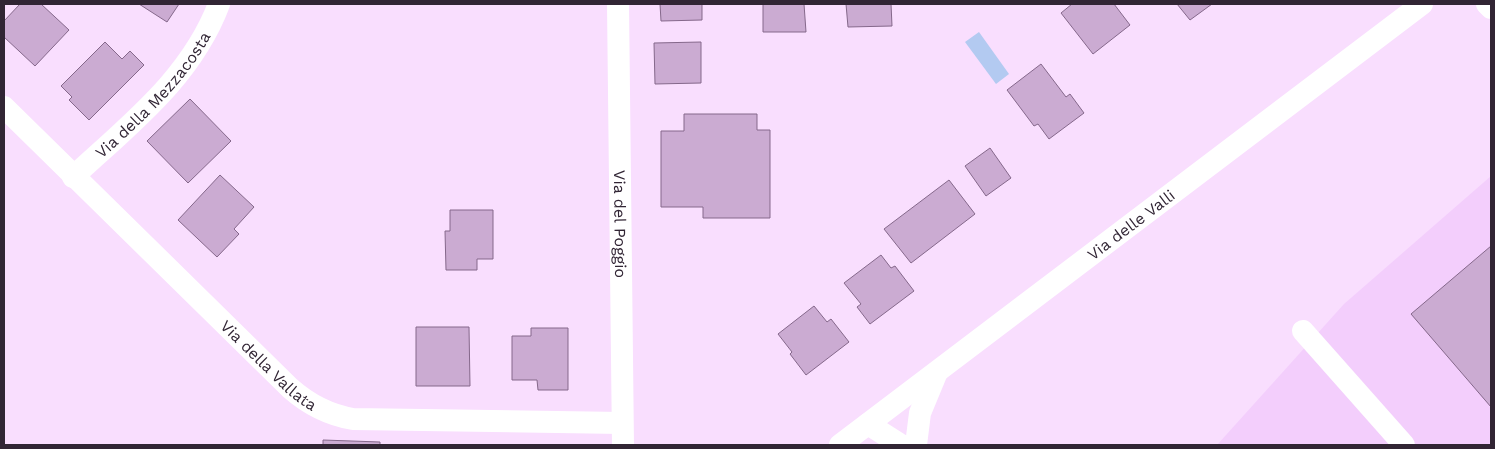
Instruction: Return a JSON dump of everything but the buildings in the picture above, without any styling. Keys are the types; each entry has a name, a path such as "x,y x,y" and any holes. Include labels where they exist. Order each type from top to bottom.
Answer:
{"street":[{"name":"Via della Mezzacosta","path":"73,177 176,78 206,35 219,4"},
{"name":"Via del Poggio","path":"618,4 622,445"},
{"name":"Via delle Valli","path":"854,437 1422,4"},
{"path":"1487,4 1491,8"},
{"name":"Via della Vallata","path":"4,107 73,177 290,388 322,410 338,416 360,419 622,423"},
{"path":"1303,331 1404,445"},
{"path":"916,445 920,413 937,372"},
{"path":"854,437 901,445"}],"shaded area":[{"path":"1491,176 1491,445 1217,445 1344,304"}],"water":[{"path":"979,32 1009,74 996,84 965,42"}]}
